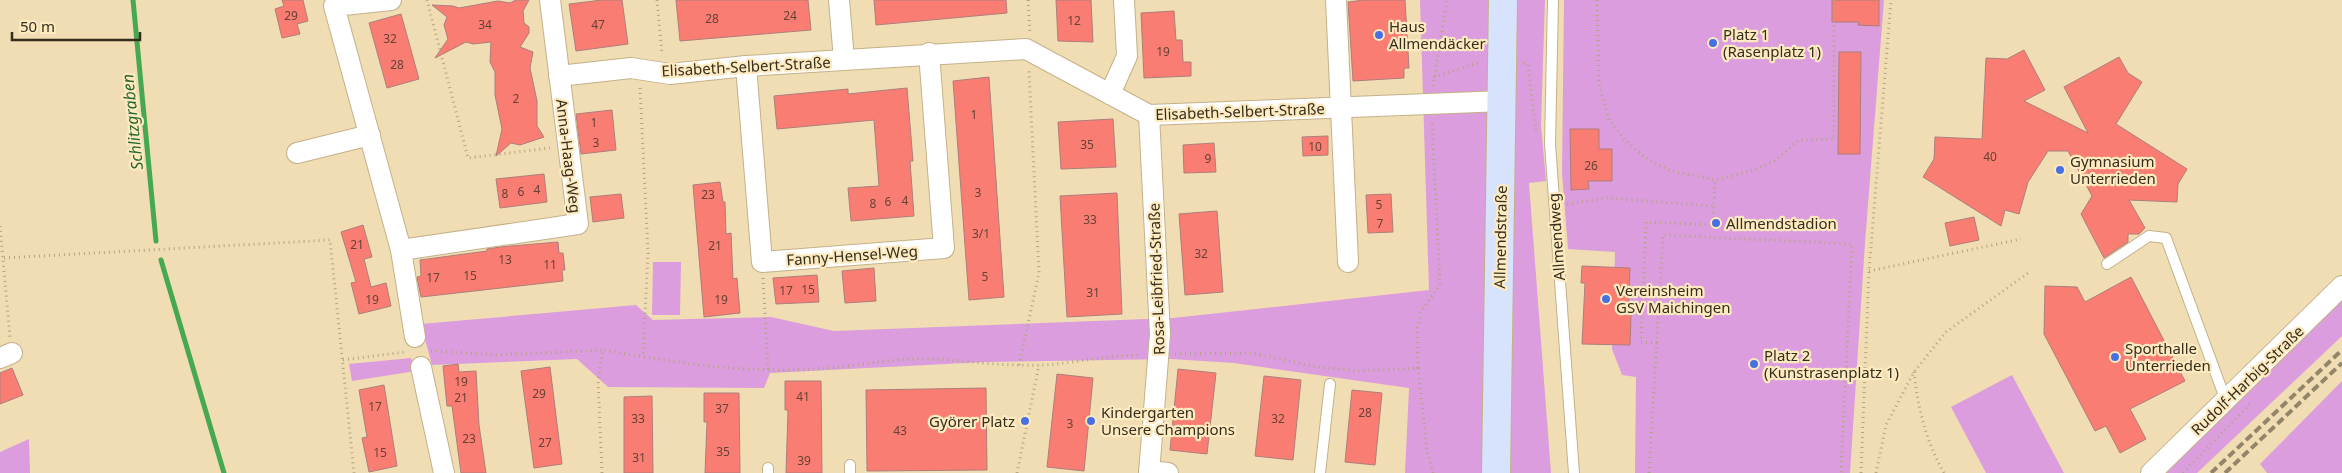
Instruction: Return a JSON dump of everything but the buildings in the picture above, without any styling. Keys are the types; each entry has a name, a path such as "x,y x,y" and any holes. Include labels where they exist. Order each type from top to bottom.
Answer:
{"main road":[{"name":"Allmendstraße","path":"1496,473 1504,0"}],"street":[{"path":"392,0 333,3 401,250 418,351 444,473"},
{"name":"Anna-Haag-Weg","path":"401,250 578,224 550,0"},
{"name":"Elisabeth-Selbert-Straße","path":"840,0 844,60"},
{"path":"1110,94 1127,56 1124,0"},
{"path":"1336,0 1339,107 1348,262"},
{"name":"Elisabeth-Selbert-Straße","path":"559,76 631,68 663,73 929,53 1030,51 1149,115 1503,101"},
{"name":"Fanny-Hensel-Weg","path":"762,262 944,248 929,53"},
{"path":"746,66 762,262"},
{"name":"Rosa-Leibfried-Straße","path":"1149,115 1159,285 1160,355 1155,472"},
{"path":"297,153 370,135"},
{"name":"Rudolf-Harbig-Straße","path":"2151,473 2342,286"}],"lane":[{"name":"Allmendweg","path":"1553,0 1550,144 1574,473"},
{"path":"2107,264 2150,236 2166,238 2226,401"},
{"path":"1320,473 1330,384"}],"path":[{"path":"427,0 468,158 568,146"},
{"path":"657,0 663,73"},
{"path":"1019,365 1039,273 1028,0"},
{"path":"1433,473 1427,450 1418,368 1417,329 1420,313 1440,285 1432,144 1432,104 1434,78 1447,0"},
{"path":"1597,0 1598,84 1608,119 1624,139 1644,157 1668,170 1715,180 1754,170 1776,160 1799,140 1834,139 1834,0"},
{"path":"1861,473 1869,270 1891,0"},
{"path":"1434,78 1474,63"},
{"path":"639,69 648,253 643,357"},
{"path":"1657,343 1641,342 1646,222 1713,225 1715,180"},
{"path":"1554,206 1607,198 1714,206"},
{"path":"0,226 4,258 6,355"},
{"path":"1649,473 1663,235 1852,244 1841,473"},
{"path":"1869,270 2021,239"},
{"path":"4,258 330,240 354,473"},
{"path":"762,262 768,369"},
{"path":"1876,473 1886,425 1914,372 1946,332 2028,273"},
{"path":"602,473 598,380 603,350"},
{"path":"343,360 418,351 497,355 603,350 671,362 768,369 816,369 925,359 982,365 1039,365 1114,355 1160,355 1196,352 1251,353 1318,367 1359,372 1418,368"},
{"path":"1017,473 1039,365"},
{"path":"1914,372 1917,403 1925,431 1932,453 1944,473"}],"shaded area":[{"path":"1420,0 1545,0 1541,125 1546,181 1529,183 1551,473 1405,473 1409,388 1234,363 1171,359 985,362 770,373 764,388 608,387 577,359 432,365 421,324 636,305 653,320 771,317 834,331 1173,318 1429,290"},
{"name":"Allmendstadion","path":"1564,0 1884,0 1865,243 1850,473 1635,473 1636,377 1622,375 1612,349 1615,252 1568,249 1562,173"},
{"path":"653,262 681,262 680,315 652,315"},
{"path":"2342,294 2342,336 2197,473 2160,473"},
{"path":"411,358 416,371 352,381 349,364"},
{"path":"2012,375 2064,473 1986,473 1951,407"},
{"path":"2342,381 2342,473 2267,473 2260,464"},
{"path":"29,439 30,473 0,473 0,452"}],"waterway":[{"name":"Schlitzgraben","path":"133,0 156,241"},
{"name":"Schlitzgraben","path":"161,260 224,473"}],"railway":[{"path":"2211,473 2342,350"},
{"path":"2225,473 2342,363"}],"place":[{"name":"Haus Allmendäcker","path":"1379,35"},
{"name":"Platz 1 (Rasenplatz 1)","path":"1713,43"},
{"name":"Gymnasium Unterrieden","path":"2060,170"},
{"name":"Allmendstadion","path":"1716,223"},
{"name":"Vereinsheim GSV Maichingen","path":"1606,299"},
{"name":"Sporthalle Unterrieden","path":"2115,357"},
{"name":"Platz 2 (Kunstrasenplatz 1)","path":"1754,364"},
{"name":"Györer Platz","path":"1025,421"},
{"name":"Kindergarten Unsere Champions","path":"1091,421"}]}
